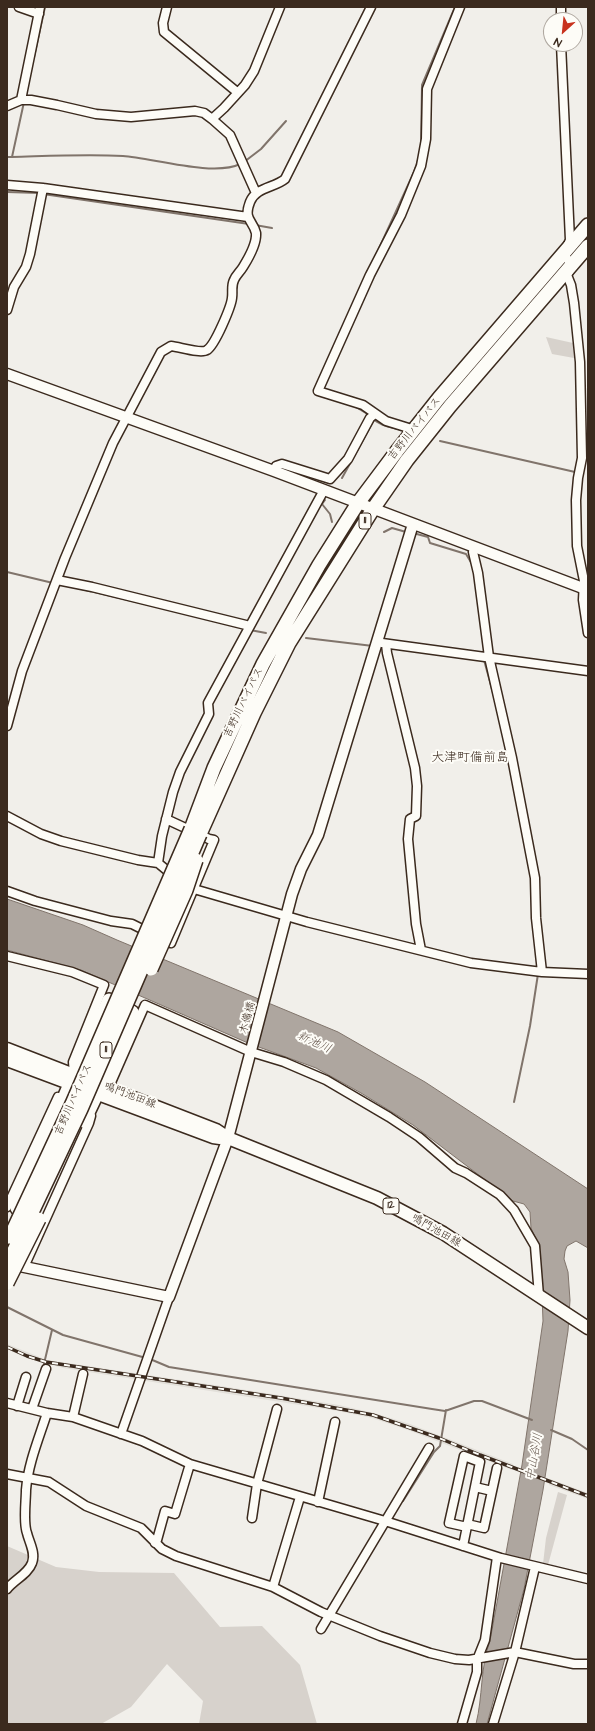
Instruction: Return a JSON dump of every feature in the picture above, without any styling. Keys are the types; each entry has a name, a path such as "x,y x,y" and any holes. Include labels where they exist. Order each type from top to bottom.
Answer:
{"highway":[{"name":"吉野川バイパス","path":"7,1264 80,1109 195,831 214,768 270,651 319,565 358,503 439,398 588,225"},
{"name":"吉野川バイパス","path":"7,1244 195,831 211,808 254,712 289,642 373,509 407,460 450,406 588,246"},
{"path":"7,1230 72,1080 109,1000 154,892 195,831"},
{"name":"11","path":"103,1089 132,1012 186,890 195,831"},
{"path":"7,1283 31,1237 84,1121 103,1089"}],"main road":[{"name":"鳴門池田線","path":"7,1049 72,1080"},
{"name":"鳴門池田線","path":"7,1060 103,1089 213,1137 228,1138 377,1198 443,1233 588,1328"}],"street":[{"path":"19,7 39,11 21,100"},
{"path":"167,7 163,23 164,32 237,92"},
{"path":"212,119 245,84 254,71 280,7"},
{"path":"7,726 10,697 113,443 161,352 171,346 201,351 207,350 212,346 228,314 232,298 234,279 243,268 254,246 256,233 248,217 250,202 256,193 285,179 371,7"},
{"path":"415,430 373,416 363,405 318,391 370,275 401,215 421,166 426,138 427,89 460,7"},
{"path":"561,52 570,240 564,254 572,266 567,275 583,348 582,458 578,478 576,508 577,546 586,590 584,600 588,633"},
{"path":"7,106 21,100 57,105 96,114 131,117 196,111 204,113 230,136 256,193"},
{"path":"7,185 44,188 248,217"},
{"path":"7,310 14,287 26,267 30,254 44,188"},
{"path":"7,374 274,470 586,590"},
{"path":"274,470 276,466 282,464 330,479 348,459 373,416"},
{"path":"158,863 166,819 180,772 209,714 208,702 324,490"},
{"name":"木備橋","path":"169,1297 228,1138 292,894 318,835 382,642 413,524"},
{"path":"474,548 473,552 478,572 489,657 512,758 534,878 536,918 542,972"},
{"path":"57,580 92,587 250,626"},
{"path":"420,950 408,839 410,818 416,816 417,786 415,768 382,642 588,670"},
{"path":"7,816 41,834 61,841 138,860 158,863 194,889 287,916 471,963 542,972 588,974"},
{"path":"7,891 35,901 111,922 132,924 171,943 214,840 166,819"},
{"path":"7,956 57,968 104,985 73,1062 72,1080 58,1096 7,1207"},
{"path":"24,1267 90,1123 103,1089 145,1005 326,1080 389,1117 419,1137 455,1168 466,1172 500,1195 514,1210 535,1246 540,1297"},
{"path":"7,1264 169,1297 122,1434"},
{"path":"32,1409 46,1369"},
{"path":"73,1417 83,1374"},
{"path":"17,1406 26,1377"},
{"path":"7,1403 47,1413 73,1417 150,1444 190,1464 385,1521 533,1567 588,1579"},
{"path":"252,1518 257,1484 277,1409"},
{"path":"7,1589 32,1562 33,1556 26,1531 26,1489 28,1477 47,1413"},
{"path":"318,1502 335,1422"},
{"path":"321,1629 429,1448"},
{"path":"463,1546 467,1526 475,1487 480,1462 464,1456 448,1523 467,1526 484,1528 497,1468"},
{"path":"155,1543 165,1511 176,1514 190,1464"},
{"path":"7,1474 49,1482 86,1506 141,1528 162,1549 176,1556 273,1587 328,1615 386,1638 430,1653 455,1659 480,1659 513,1653 574,1664 588,1664"},
{"path":"475,1487 492,1491"},
{"path":"273,1587 300,1497"},
{"path":"462,1724 485,1640 499,1557"},
{"path":"493,1724 513,1653 533,1567"}],"shaded area":[{"path":"546,337 573,343 574,358 552,354"},
{"path":"7,1344 47,1360 339,1405 374,1413 410,1424 513,1464 512,1470 408,1430 372,1418 338,1411 63,1368 27,1358 7,1349"},
{"path":"550,1479 588,1493 588,1499 549,1485"},
{"path":"558,1492 567,1495 548,1565 543,1564 546,1538"},
{"path":"7,1546 56,1567 99,1572 174,1573 220,1627 262,1626 300,1665 317,1724 199,1724 203,1701 167,1664 131,1707 101,1724 7,1724"}],"water":[{"path":"7,899 83,925 338,1032 425,1082 588,1189 588,1248 576,1241 567,1246 565,1251 564,1259 568,1272 570,1300 568,1331 543,1490 524,1589 487,1724 476,1724 483,1672 522,1465 543,1321 541,1268 538,1244 531,1228 530,1212 524,1204 513,1201 413,1125 361,1093 316,1068 248,1043 81,970 7,950"}],"waterway":[{"path":"34,57 45,7"},
{"path":"421,145 422,85 455,7"},
{"path":"24,102 12,157 81,155 123,156 183,166 215,169 240,164"},
{"path":"244,162 261,149 286,121"},
{"path":"7,157 12,157"},
{"path":"376,255 414,172 419,157"},
{"path":"7,192 39,193"},
{"path":"43,194 249,224"},
{"path":"255,225 272,228"},
{"path":"356,407 369,415"},
{"path":"373,418 381,424 398,429"},
{"path":"342,478 374,420"},
{"path":"440,441 575,472"},
{"path":"325,500 322,504 330,514 332,522"},
{"path":"384,532 392,528 406,532"},
{"path":"413,533 428,537 430,543 466,554 472,564"},
{"path":"7,572 53,583"},
{"path":"73,587 162,608"},
{"path":"481,624 485,655"},
{"path":"250,630 266,633"},
{"path":"306,638 373,646"},
{"path":"484,660 495,700"},
{"path":"514,1102 530,1026 538,974"},
{"path":"7,1307 63,1335 146,1358"},
{"path":"43,1368 52,1330"},
{"path":"150,1359 169,1367 445,1411 474,1401 482,1401 532,1420"},
{"path":"403,1501 434,1452 440,1446 446,1410"},
{"path":"551,1430 572,1439 588,1450"}],"railway":[{"path":"7,1347 27,1356 46,1362 281,1398 373,1415 439,1438 588,1496"}],"district":[{"name":"大津町備前島","path":"470,758"}],"water label":[{"name":"新池川","path":"314,1043"},
{"name":"中山谷川","path":"535,1457"}]}
